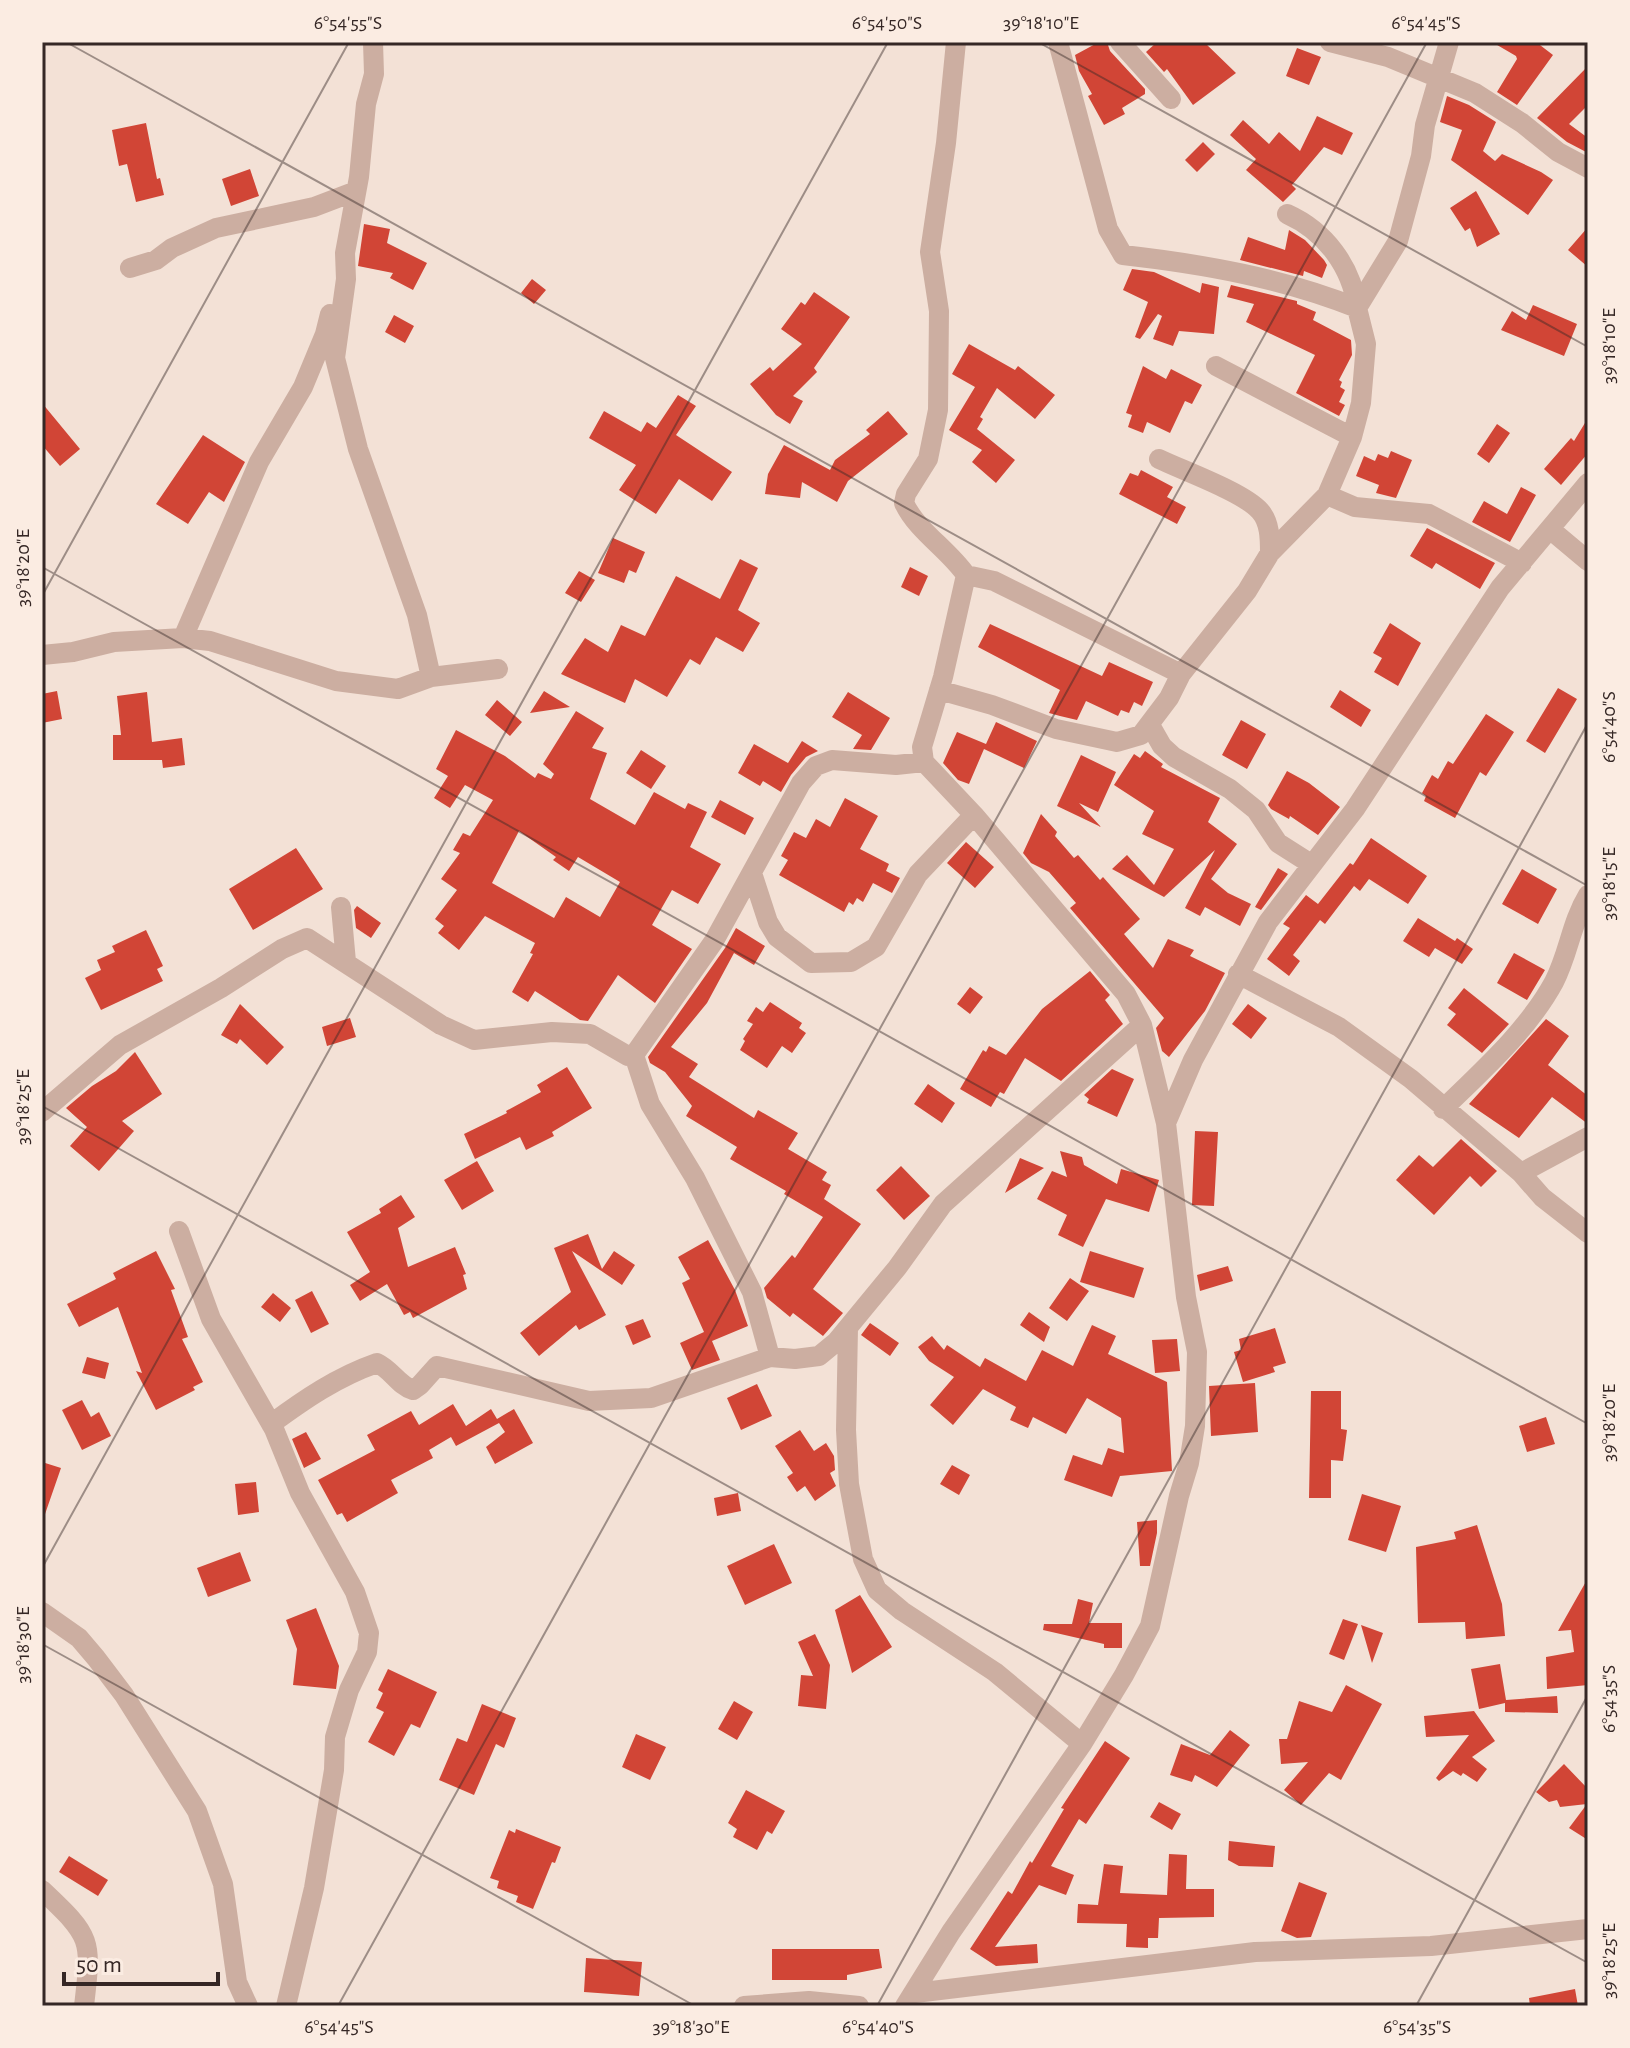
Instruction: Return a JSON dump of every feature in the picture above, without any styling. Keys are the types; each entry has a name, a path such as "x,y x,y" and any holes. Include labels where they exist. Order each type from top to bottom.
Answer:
{"street":[{"path":"373,42 374,74 366,104 345,253 346,268 335,358 358,449 417,615 431,677"},
{"path":"956,42 946,143 930,252 939,311 938,410 928,459 906,494 904,503 924,530 966,575 994,581 1181,674"},
{"path":"1058,42 1108,229 1123,255 1168,259 1230,271 1316,292 1357,308"},
{"path":"1120,42 1171,99"},
{"path":"1330,42 1388,57 1475,93 1522,123 1558,152 1588,168"},
{"path":"1357,308 1398,241 1421,156 1425,125 1449,42"},
{"path":"130,268 156,260 172,248 216,228 314,207 356,191"},
{"path":"939,690 992,705 1056,729 1117,742 1141,735 1181,674 1247,591 1270,553 1327,495 1352,437 1365,369 1366,344 1355,287 1328,242 1303,221 1287,214"},
{"path":"183,638 259,462 303,387 325,334 346,268"},
{"path":"1216,366 1352,437"},
{"path":"1159,459 1247,501 1261,512 1269,531 1270,553"},
{"path":"1166,1123 1193,1060 1268,922 1355,809 1500,588 1588,483"},
{"path":"1327,495 1355,507 1429,514 1522,563"},
{"path":"1551,530 1588,561"},
{"path":"910,1999 951,1932 1082,1744 1150,1626 1195,1426 1197,1352 1186,1297 1166,1123 1142,1025 1126,994 974,815 924,762 922,747 966,575"},
{"path":"42,655 73,652 114,642 183,638 210,641 323,677 372,688 398,689 431,677 498,669"},
{"path":"1150,725 1162,746 1174,757 1230,789 1256,810 1278,843 1311,864"},
{"path":"42,1112 120,1045 221,988 282,949 307,938 441,1025 474,1040 552,1032 590,1034 628,1056 634,1055 714,941 801,783 816,766 832,760 896,765 924,762"},
{"path":"752,873 768,922 777,937 811,963 851,962 876,947 918,874 974,815"},
{"path":"1443,1109 1487,1066 1536,1009 1564,960 1569,934 1588,895"},
{"path":"341,907 346,962"},
{"path":"1238,974 1339,1027 1411,1079 1521,1173 1542,1197 1588,1233"},
{"path":"271,1424 313,1393 351,1372 377,1363 389,1369 403,1387 413,1390 437,1366 589,1401 651,1398 770,1357 795,1359 819,1356 848,1328 897,1268 943,1204 1142,1025"},
{"path":"634,1055 650,1104 695,1178 752,1292 770,1357"},
{"path":"1521,1173 1588,1137"},
{"path":"179,1231 211,1319 271,1424 300,1493 355,1592 369,1633 367,1652 349,1690 335,1737 334,1770 314,1888 286,2006"},
{"path":"848,1328 846,1430 849,1484 863,1559 877,1590 902,1611 995,1672 1082,1744"},
{"path":"42,1612 79,1638 96,1658 124,1695 197,1811 223,1884 237,1982 248,2006"},
{"path":"42,1890 74,1920 89,1950 84,2006"},
{"path":"910,1999 1255,1952 1431,1946 1588,1929"},
{"path":"744,2006 809,2001 859,2006"}],"building":[{"path":"1099,42 1107,42 1110,51 1145,89 1145,94 1122,108 1125,114 1104,125 1088,96 1092,94 1079,71 1075,55"},
{"path":"1157,42 1204,42 1236,73 1193,105 1167,69 1164,72 1146,52"},
{"path":"1492,42 1536,42 1553,55 1517,105 1497,92 1516,56"},
{"path":"1297,48 1321,57 1309,85 1286,76"},
{"path":"1588,66 1588,105 1569,124 1588,138 1588,153 1567,142 1537,118"},
{"path":"1447,96 1496,122 1483,151 1495,161 1502,154 1553,180 1528,215 1451,160 1462,130 1440,122"},
{"path":"1317,116 1353,133 1342,155 1324,147 1292,185 1296,189 1283,202 1246,170 1256,159 1230,135 1243,120 1269,144 1279,132 1300,151"},
{"path":"146,123 157,179 160,178 164,195 136,202 127,164 119,166 112,130"},
{"path":"1203,142 1215,154 1197,172 1185,160"},
{"path":"250,169 259,196 231,206 222,179"},
{"path":"1476,191 1500,234 1477,247 1470,228 1465,231 1450,208"},
{"path":"364,224 390,229 387,243 427,263 413,290 390,278 393,273 358,266"},
{"path":"1588,227 1588,267 1568,250"},
{"path":"1289,230 1305,240 1324,260 1327,265 1322,278 1304,271 1303,276 1240,260 1248,237 1285,250"},
{"path":"1132,269 1154,272 1200,293 1202,283 1219,287 1214,334 1179,331 1173,346 1153,339 1162,316 1158,314 1140,339 1135,337 1148,302 1123,290"},
{"path":"532,279 546,290 534,304 521,293"},
{"path":"1231,285 1297,301 1297,304 1316,312 1313,320 1351,340 1352,355 1339,380 1342,382 1340,387 1345,390 1339,402 1345,405 1339,416 1296,393 1315,355 1246,322 1254,304 1227,297"},
{"path":"814,292 850,317 814,368 817,372 793,396 803,401 790,424 776,415 750,384 770,367 773,371 802,344 781,329 801,302 805,305"},
{"path":"1533,305 1577,324 1564,356 1501,330 1512,311 1526,320"},
{"path":"394,315 414,326 405,343 385,332"},
{"path":"969,344 1015,370 1018,366 1055,395 1035,419 997,388 980,417 983,419 977,429 1015,460 996,483 972,462 982,450 949,430 975,387 952,374"},
{"path":"1143,366 1166,379 1171,369 1202,385 1192,404 1185,401 1170,433 1147,422 1143,433 1128,427 1132,415 1126,413"},
{"path":"678,395 696,406 676,435 732,472 712,501 679,479 656,514 619,490 636,465 589,438 604,411 641,432 647,422 656,428"},
{"path":"42,403 80,449 60,466 42,445"},
{"path":"888,411 908,434 848,481 837,502 802,482 800,498 765,494 768,474 784,445 830,470 835,460 870,434 866,430"},
{"path":"1588,418 1588,453 1561,485 1544,469 1571,438 1574,441"},
{"path":"1497,424 1510,433 1489,463 1477,454"},
{"path":"203,435 245,462 224,502 209,492 188,524 156,504"},
{"path":"1391,451 1412,460 1396,498 1376,493 1379,485 1356,476 1364,456 1375,461 1378,454 1388,458"},
{"path":"1141,470 1173,487 1167,497 1186,507 1177,524 1119,494 1130,473 1138,476"},
{"path":"1521,487 1536,495 1510,542 1472,522 1484,501 1507,514"},
{"path":"1427,528 1495,563 1480,589 1436,563 1432,569 1410,556"},
{"path":"613,538 645,552 636,573 629,570 624,583 598,573"},
{"path":"740,559 758,568 738,610 760,623 743,652 716,637 700,665 690,659 667,697 635,679 625,703 561,674 585,638 608,652 621,625 645,636 676,576 720,599"},
{"path":"910,567 928,576 919,596 901,587"},
{"path":"579,571 595,580 581,602 565,593"},
{"path":"1390,623 1421,643 1398,686 1374,672 1382,658 1373,653"},
{"path":"990,624 1102,676 1109,662 1153,682 1142,706 1134,702 1129,713 1121,710 1118,716 1086,701 1077,720 1049,713 1060,690 978,647"},
{"path":"1558,688 1577,699 1545,753 1526,741"},
{"path":"1340,690 1371,710 1361,727 1330,707"},
{"path":"57,691 62,719 42,723 42,694"},
{"path":"544,691 570,707 530,713"},
{"path":"147,692 152,742 182,738 185,765 163,768 162,760 113,760 113,735 121,735 117,696"},
{"path":"848,692 890,718 871,750 853,749 862,735 832,717"},
{"path":"497,700 522,722 510,736 485,715"},
{"path":"576,711 604,728 592,748 607,753 590,799 635,825 654,792 685,809 688,803 707,812 690,847 721,864 698,904 672,890 652,925 692,949 655,1003 618,975 588,1021 580,1020 535,991 528,1002 512,992 533,954 530,953 535,943 485,916 459,950 438,933 444,926 435,919 457,890 441,879 460,853 453,850 463,833 470,836 493,800 465,785 450,808 434,798 448,776 436,769 456,730 505,756 535,778 538,773 551,779 554,774 543,764","holes":["519,831 556,857 553,860 569,871 578,857 620,882 600,917 566,897 554,918 492,883"]},
{"path":"1486,714 1514,732 1486,776 1480,772 1455,818 1424,801 1426,796 1422,793 1432,775 1438,779 1448,761 1453,764"},
{"path":"1241,720 1266,734 1247,769 1222,755"},
{"path":"996,722 1037,741 1024,768 984,749 969,784 958,780 943,763 957,732 986,744"},
{"path":"802,741 818,751 806,757 781,792 763,781 760,786 738,773 754,744 788,763"},
{"path":"641,750 666,766 651,789 626,773"},
{"path":"1145,751 1163,764 1161,767 1220,798 1208,822 1237,844 1211,879 1228,893 1251,904 1240,926 1205,907 1200,916 1185,908 1215,850 1164,897 1112,869 1127,855 1154,885 1174,849 1142,834 1154,811 1114,785 1134,754 1140,758"},
{"path":"1081,755 1116,772 1098,812 1079,803 1101,827 1057,806"},
{"path":"1287,771 1309,783 1340,807 1318,835 1268,805"},
{"path":"845,798 878,816 860,849 889,864 886,871 900,878 892,893 873,883 863,902 857,898 853,905 849,902 844,912 779,875 788,860 781,856 794,832 806,838 816,819 830,827"},
{"path":"720,800 754,818 745,835 711,817"},
{"path":"1041,814 1074,858 1078,855 1100,880 1103,877 1140,919 1124,934 1153,968 1168,939 1194,950 1190,956 1225,973 1205,1011 1169,1057 1162,1051 1156,1028 1164,1018 1070,908 1076,903 1049,872 1031,863 1023,853"},
{"path":"1371,838 1427,876 1408,904 1369,879 1360,891 1354,886 1325,924 1320,920 1293,955 1300,961 1289,976 1267,959 1290,928 1283,924 1306,895 1318,904 1350,863 1353,865"},
{"path":"966,842 994,867 975,888 947,863"},
{"path":"296,848 323,889 253,930 229,889"},
{"path":"1278,868 1288,874 1261,910 1255,907"},
{"path":"1522,869 1557,889 1538,924 1502,904"},
{"path":"357,906 381,923 371,938 356,928 354,910"},
{"path":"1418,918 1473,949 1462,964 1435,948 1429,957 1403,941"},
{"path":"736,928 765,946 754,965 734,953 707,1003 671,1047 698,1064 689,1077 754,1118 758,1110 798,1133 788,1149 827,1172 822,1180 831,1185 824,1199 861,1224 813,1289 843,1313 823,1336 793,1313 790,1317 767,1298 764,1288 792,1255 795,1258 823,1217 784,1194 786,1191 730,1159 737,1147 686,1116 692,1106 665,1072 650,1063 648,1057"},
{"path":"146,930 163,966 157,969 163,981 101,1010 85,978 101,970 97,960 115,952 112,946"},
{"path":"1514,953 1545,970 1527,1000 1497,983"},
{"path":"1090,971 1110,995 1105,1000 1123,1024 1061,1081 1025,1058 1004,1094 1000,1092 991,1107 960,1089 983,1050 986,1052 989,1046 1006,1055 1042,1009"},
{"path":"970,987 983,997 970,1014 957,1004"},
{"path":"1464,988 1509,1024 1482,1053 1447,1025 1456,1014 1448,1008"},
{"path":"770,1002 802,1023 799,1028 806,1033 792,1053 782,1046 767,1068 740,1050 753,1024 747,1021 756,1007 763,1012"},
{"path":"240,1004 284,1047 267,1065 240,1039 237,1044 221,1035"},
{"path":"1248,1004 1267,1018 1251,1039 1232,1024"},
{"path":"350,1018 356,1037 327,1046 322,1027"},
{"path":"1546,1019 1569,1036 1548,1065 1588,1096 1588,1124 1552,1097 1519,1138 1469,1104"},
{"path":"135,1052 162,1094 122,1121 134,1131 99,1171 70,1146 87,1127 66,1108 116,1071"},
{"path":"567,1067 592,1108 552,1132 554,1136 526,1150 520,1137 475,1159 464,1134 541,1092 537,1085"},
{"path":"1112,1069 1134,1079 1117,1117 1087,1103 1089,1099 1084,1095"},
{"path":"928,1084 955,1103 942,1123 914,1104"},
{"path":"1195,1131 1218,1132 1214,1206 1192,1205"},
{"path":"1461,1139 1497,1171 1481,1187 1470,1176 1434,1215 1396,1180 1419,1155 1433,1167"},
{"path":"1060,1151 1082,1157 1084,1165 1117,1184 1121,1169 1159,1180 1149,1212 1106,1199 1083,1247 1058,1235 1067,1215 1037,1199 1052,1171 1067,1177"},
{"path":"1020,1158 1044,1168 1005,1193"},
{"path":"477,1161 494,1191 462,1210 444,1180"},
{"path":"901,1166 930,1196 904,1220 876,1190"},
{"path":"401,1195 415,1217 398,1228 408,1267 455,1247 466,1274 463,1275 467,1289 413,1318 410,1312 404,1315 387,1284 360,1301 350,1285 370,1272 347,1232 381,1213 379,1209"},
{"path":"588,1234 602,1269 614,1251 635,1265 622,1285 572,1251 606,1315 579,1330 576,1325 539,1356 520,1333 571,1292 554,1248"},
{"path":"708,1240 735,1290 748,1326 712,1341 720,1360 692,1370 680,1343 704,1332 682,1283 690,1279 678,1257"},
{"path":"156,1251 175,1289 171,1290 188,1337 182,1339 203,1382 193,1387 195,1390 156,1410 136,1371 142,1373 118,1307 79,1327 67,1304 116,1279 113,1273"},
{"path":"1090,1251 1144,1268 1134,1298 1080,1282"},
{"path":"1228,1266 1233,1281 1200,1291 1197,1275"},
{"path":"1070,1278 1089,1291 1067,1321 1049,1308"},
{"path":"312,1291 329,1324 311,1333 295,1300"},
{"path":"273,1293 291,1308 280,1322 261,1307"},
{"path":"1029,1312 1050,1327 1044,1342 1020,1325"},
{"path":"643,1319 651,1337 633,1345 625,1326"},
{"path":"870,1323 899,1343 890,1356 861,1335"},
{"path":"1092,1325 1116,1336 1108,1354 1167,1382 1172,1471 1120,1476 1112,1497 1064,1480 1073,1455 1102,1465 1108,1448 1124,1453 1121,1418 1087,1398 1066,1434 1033,1417 1028,1428 1010,1420 1016,1407 983,1389 953,1425 930,1405 954,1377 929,1361 918,1347 932,1336 944,1350 947,1345 980,1367 985,1358 1026,1381 1042,1350 1073,1366"},
{"path":"1275,1328 1286,1363 1273,1367 1275,1372 1243,1382 1234,1352 1241,1350 1239,1339"},
{"path":"1177,1339 1180,1371 1155,1373 1152,1340"},
{"path":"87,1357 109,1363 105,1379 82,1373"},
{"path":"1255,1383 1258,1432 1211,1436 1209,1386"},
{"path":"757,1384 772,1416 741,1430 727,1398"},
{"path":"1311,1391 1341,1391 1341,1429 1347,1430 1343,1461 1331,1460 1331,1498 1309,1498"},
{"path":"82,1400 91,1417 99,1412 111,1436 82,1450 62,1410"},
{"path":"453,1404 466,1426 491,1409 497,1419 514,1409 533,1443 495,1464 486,1447 505,1432 499,1423 456,1446 451,1437 429,1450 433,1458 391,1480 398,1493 347,1522 342,1513 337,1515 318,1480 375,1450 367,1435 411,1411 419,1425"},
{"path":"1546,1417 1555,1444 1527,1452 1519,1426"},
{"path":"800,1430 814,1451 826,1443 834,1456 835,1470 830,1473 836,1486 815,1501 805,1486 797,1492 787,1477 793,1473 775,1446"},
{"path":"306,1432 321,1459 304,1468 292,1439"},
{"path":"42,1462 61,1468 44,1517 42,1516"},
{"path":"952,1465 970,1475 959,1495 940,1484"},
{"path":"256,1482 259,1512 238,1515 235,1484"},
{"path":"738,1493 741,1511 717,1516 714,1498"},
{"path":"1362,1494 1401,1506 1386,1552 1348,1540"},
{"path":"1157,1520 1150,1566 1140,1566 1137,1522"},
{"path":"1477,1525 1502,1604 1505,1636 1466,1639 1465,1622 1418,1623 1416,1547 1456,1539 1454,1532"},
{"path":"774,1544 792,1583 745,1605 727,1566"},
{"path":"240,1552 251,1581 208,1597 197,1568"},
{"path":"1588,1578 1588,1685 1547,1689 1546,1657 1574,1652 1571,1630 1558,1631"},
{"path":"860,1595 892,1647 852,1673 835,1610"},
{"path":"1078,1599 1093,1603 1089,1623 1122,1623 1122,1648 1104,1648 1104,1644 1043,1630 1044,1624 1072,1624"},
{"path":"316,1608 339,1666 336,1689 293,1685 297,1649 286,1620"},
{"path":"1343,1619 1358,1624 1344,1660 1329,1654"},
{"path":"1361,1625 1383,1633 1372,1663"},
{"path":"815,1634 830,1665 826,1709 798,1706 801,1675 813,1676 798,1642"},
{"path":"1500,1664 1506,1700 1557,1696 1558,1713 1505,1712 1505,1703 1479,1709 1471,1669"},
{"path":"388,1669 437,1692 420,1728 411,1724 394,1756 368,1742 384,1712 376,1708 383,1693 378,1690"},
{"path":"1346,1685 1382,1704 1341,1780 1329,1773 1301,1805 1284,1790 1308,1762 1281,1764 1279,1739 1287,1739 1299,1701 1332,1712"},
{"path":"734,1701 753,1712 737,1740 718,1729"},
{"path":"482,1704 516,1718 504,1748 496,1744 474,1795 439,1780 457,1738 467,1742"},
{"path":"1474,1711 1495,1741 1472,1757 1487,1769 1477,1782 1453,1771 1439,1781 1436,1778 1469,1735 1426,1737 1424,1716"},
{"path":"1230,1730 1250,1745 1217,1787 1195,1775 1192,1782 1170,1775 1181,1744 1210,1755"},
{"path":"636,1734 666,1747 650,1780 622,1767"},
{"path":"1105,1741 1130,1758 1086,1824 1079,1819 1051,1866 1074,1875 1066,1895 1039,1885 995,1947 1037,1944 1038,1963 996,1966 970,1949 1008,1891 1012,1894 1064,1809 1061,1808"},
{"path":"1564,1764 1588,1789 1588,1840 1569,1828 1587,1804 1560,1807 1557,1800 1549,1802 1536,1792"},
{"path":"746,1790 785,1811 772,1834 767,1831 757,1850 733,1837 737,1829 728,1823"},
{"path":"1159,1802 1181,1814 1172,1830 1150,1817"},
{"path":"516,1829 561,1847 533,1909 516,1902 518,1896 497,1888 499,1881 490,1878 509,1830 515,1833"},
{"path":"1229,1841 1275,1846 1273,1867 1239,1866 1228,1860"},
{"path":"1169,1854 1187,1855 1186,1889 1214,1889 1214,1917 1159,1918 1158,1938 1148,1938 1148,1948 1126,1947 1127,1924 1077,1923 1078,1904 1098,1905 1104,1864 1123,1866 1120,1893 1167,1895"},
{"path":"69,1856 108,1880 98,1896 59,1872"},
{"path":"1299,1882 1327,1893 1311,1937 1297,1938 1281,1931"},
{"path":"772,1949 879,1949 882,1968 847,1975 847,1980 772,1980"},
{"path":"586,1958 642,1962 639,1996 584,1992"},
{"path":"1575,1989 1578,2006 1530,2006 1529,1998"}]}
